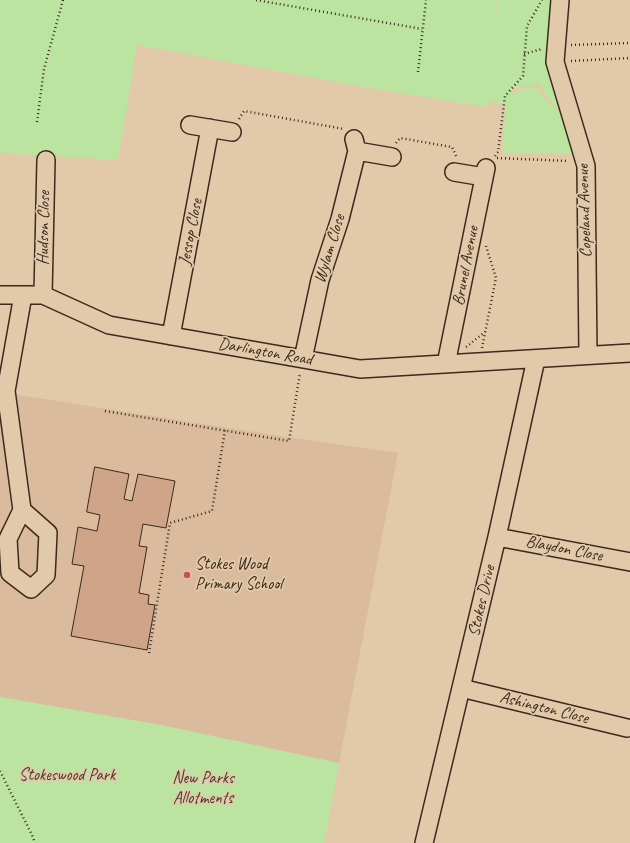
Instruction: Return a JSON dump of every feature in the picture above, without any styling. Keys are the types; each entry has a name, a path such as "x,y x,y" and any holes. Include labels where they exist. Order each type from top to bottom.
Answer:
{"street":[{"name":"Copeland Avenue","path":"560,0 555,62 586,166 588,355"},
{"path":"190,124 210,128 235,127"},
{"name":"Jessop Close","path":"171,336 210,128"},
{"path":"355,145 389,156"},
{"name":"Wylam Close","path":"303,359 320,280 340,219 355,145"},
{"name":"Hudson Close","path":"43,295 46,160"},
{"name":"Brunel Avenue","path":"446,364 485,173 460,173"},
{"path":"22,510 6,391 23,295"},
{"name":"Darlington Road","path":"0,296 43,295 109,325 360,369 630,353"},
{"name":"Stokes Drive","path":"429,842 536,358"},
{"name":"Blaydon Close","path":"497,536 630,562"},
{"name":"Ashington Close","path":"462,688 627,728"}],"path":[{"path":"37,122 44,69 63,0"},
{"path":"256,0 422,29"},
{"path":"418,72 426,0"},
{"path":"542,0 527,26 522,76 505,96 498,152 493,158 585,161"},
{"path":"524,54 556,45 630,43"},
{"path":"555,62 630,58"},
{"path":"235,127 244,111 354,130 355,145"},
{"path":"389,156 400,138 452,148 460,173"},
{"path":"472,238 485,242 496,278 480,362"},
{"path":"450,346 466,347 486,331"},
{"path":"105,411 289,441 303,359"},
{"path":"149,653 170,523 212,512 225,430"},
{"path":"0,771 35,843"}],"shaded area":[{"name":"Stokes Wood Primary School","path":"0,392 398,453 339,763 161,725 0,697"}],"green space":[{"path":"0,0 497,0 495,24 498,0 560,0 555,59 583,154 503,154 505,104 488,101 487,107 358,86 137,45 118,160 0,153","holes":["538,84 571,126 534,86 509,94 512,89"]},
{"path":"0,697 161,725 339,763 324,843 0,843"}],"building":[{"path":"95,467 129,474 124,499 132,501 138,474 175,481 166,528 143,524 139,546 147,547 139,593 149,595 148,604 155,605 147,650 71,636 84,566 72,564 78,527 97,531 100,515 87,512"}],"place":[{"name":"Stokes Wood Primary School","path":"187,575"}],"park label":[{"name":"Stokeswood Park","path":"67,776"},
{"name":"New Parks Allotments","path":"203,789"}]}
